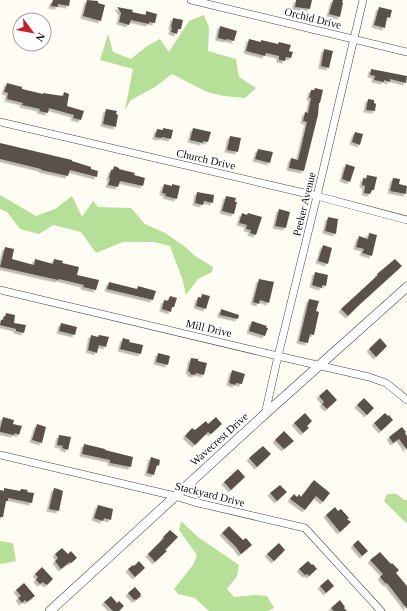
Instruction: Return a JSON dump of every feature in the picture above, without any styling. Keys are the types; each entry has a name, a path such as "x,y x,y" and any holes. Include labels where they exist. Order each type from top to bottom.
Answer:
{"street":[{"name":"Orchid Drive","path":"191,0 407,52"},
{"name":"Peeker Avenue","path":"265,414 363,0"},
{"name":"Church Drive","path":"0,122 317,196 407,220"},
{"name":"Wavecrest Drive","path":"50,611 265,414 407,287"},
{"name":"Mill Drive","path":"0,290 369,377 386,383 407,400"},
{"name":"Stackyard Drive","path":"0,455 305,528 381,611"}],"green space":[{"path":"204,15 209,28 208,51 236,59 239,77 256,88 245,98 224,96 207,92 172,74 155,87 131,100 125,110 133,69 100,60 108,34 113,52 131,59 147,46 160,39 169,52 189,21"},
{"path":"0,195 36,216 55,209 72,196 82,217 93,201 98,207 131,208 145,224 165,233 184,246 195,256 213,267 212,272 198,279 186,295 182,278 170,246 154,242 123,242 96,253 81,232 53,225 39,234 20,229 7,212 0,209"},
{"path":"387,494 397,494 404,500 407,500 407,524 384,501"},
{"path":"181,521 198,537 239,565 237,576 227,589 234,597 255,595 267,596 274,608 268,611 209,611 195,598 178,594 174,589 193,565 197,555 179,530"},
{"path":"0,541 13,543 16,561 0,564"}],"building":[{"path":"53,0 70,0 69,6 58,4 58,7 51,6"},
{"path":"87,0 98,1 98,3 105,5 101,21 83,16"},
{"path":"296,0 312,0 310,9 295,7"},
{"path":"333,0 343,0 340,17 329,14"},
{"path":"117,7 133,10 132,12 146,15 146,11 157,14 155,23 149,22 149,24 131,20 129,25 119,22 121,13"},
{"path":"379,7 392,10 390,18 387,17 385,28 374,25"},
{"path":"173,18 183,20 181,29 178,29 177,34 171,32"},
{"path":"220,26 237,31 234,41 218,38"},
{"path":"249,39 278,44 279,42 291,45 289,51 293,52 291,58 286,57 285,61 279,60 279,56 266,53 265,56 246,51"},
{"path":"324,49 333,51 329,68 321,66"},
{"path":"371,69 407,76 406,83 390,79 390,82 384,80 384,82 374,80 375,76 370,75"},
{"path":"7,83 22,87 22,89 43,94 63,96 64,92 69,94 67,106 84,111 81,120 73,118 74,115 49,108 48,113 39,111 40,109 22,105 23,103 7,99 8,93 4,92"},
{"path":"315,88 323,90 304,171 289,168 291,158 298,160 307,122 303,121 305,112 308,113 311,90 314,90"},
{"path":"368,99 374,100 374,103 376,104 375,111 366,110"},
{"path":"106,109 117,111 116,114 118,115 116,127 103,124"},
{"path":"163,128 173,130 171,139 155,137 157,129 163,130"},
{"path":"193,128 211,132 208,142 203,141 203,143 190,140"},
{"path":"355,132 363,134 360,145 352,142"},
{"path":"230,136 241,138 238,152 227,150"},
{"path":"0,143 72,160 98,171 97,177 70,170 68,176 0,159"},
{"path":"258,149 273,152 270,163 255,159"},
{"path":"346,164 355,167 350,182 342,179"},
{"path":"114,166 145,178 143,186 120,181 118,187 108,185 111,170 113,170"},
{"path":"367,175 377,177 374,190 372,190 370,194 364,193 365,186 362,185 363,178 366,179"},
{"path":"393,178 400,179 399,184 407,186 406,194 390,191"},
{"path":"164,184 180,186 177,199 165,196 166,194 162,193"},
{"path":"197,192 214,195 213,203 204,201 203,205 195,203"},
{"path":"226,196 236,198 235,202 237,202 234,214 222,211"},
{"path":"279,209 290,212 286,228 275,226"},
{"path":"242,213 262,217 256,235 250,233 251,230 246,229 247,225 239,223"},
{"path":"328,217 338,219 336,234 325,231"},
{"path":"369,233 377,235 372,256 362,253 364,249 356,247 359,236 368,239"},
{"path":"323,245 332,248 328,264 318,261"},
{"path":"5,247 14,249 12,259 34,265 35,259 53,264 54,259 63,261 62,263 79,267 77,275 99,280 96,290 83,287 84,285 59,279 0,267"},
{"path":"395,259 402,266 348,316 341,309 378,275 377,274"},
{"path":"315,272 328,275 326,286 322,285 322,288 312,285"},
{"path":"259,279 274,282 269,303 260,300 259,304 253,302"},
{"path":"109,282 137,289 138,286 156,291 153,300 107,289"},
{"path":"202,294 210,296 206,309 196,306 198,297 201,298"},
{"path":"170,296 177,298 171,312 162,309 164,300 168,301"},
{"path":"309,299 319,301 316,311 319,312 314,335 310,334 308,343 299,341"},
{"path":"221,309 239,315 238,319 220,315"},
{"path":"6,313 15,315 14,323 26,325 24,333 16,331 16,329 0,325 1,320 3,320"},
{"path":"252,321 267,326 266,328 268,328 265,336 249,331"},
{"path":"61,323 77,327 75,335 59,331"},
{"path":"91,335 98,337 99,335 109,337 106,347 99,345 97,353 88,350"},
{"path":"123,338 130,340 129,342 143,345 141,354 120,349"},
{"path":"380,338 387,346 376,357 369,349"},
{"path":"158,353 170,356 168,365 156,362"},
{"path":"191,358 207,363 204,375 196,373 195,375 190,374 188,371"},
{"path":"232,370 245,374 242,384 236,383 235,385 229,383"},
{"path":"327,389 337,400 327,409 322,404 324,402 319,396"},
{"path":"364,398 374,408 367,415 357,405"},
{"path":"305,413 312,421 307,426 309,428 303,433 294,423"},
{"path":"385,413 393,420 381,431 374,423"},
{"path":"3,417 14,420 13,424 22,426 19,435 15,433 14,435 0,432"},
{"path":"216,417 222,424 211,434 208,432 195,445 185,436 192,428 195,430 206,421 208,424"},
{"path":"37,424 46,427 42,443 32,440"},
{"path":"402,427 407,436 407,450 399,439 393,443 389,437"},
{"path":"284,431 294,441 284,449 275,440"},
{"path":"59,435 71,437 68,450 62,448 63,446 57,445"},
{"path":"84,444 133,457 131,467 110,463 110,460 82,454"},
{"path":"263,446 271,454 257,467 249,458"},
{"path":"151,457 160,460 159,466 157,465 154,475 147,473"},
{"path":"238,469 245,477 231,490 224,482"},
{"path":"314,480 330,493 323,502 316,496 305,510 290,499 294,494 297,497 299,494 301,497"},
{"path":"280,485 287,492 277,501 270,493"},
{"path":"4,488 20,491 21,489 28,490 27,492 34,493 32,503 8,498 3,517 0,517 0,490 4,491"},
{"path":"54,488 63,491 59,511 49,509"},
{"path":"98,505 113,509 111,520 104,518 103,521 94,518"},
{"path":"335,507 338,511 341,509 349,518 347,519 351,522 340,532 326,515"},
{"path":"229,526 243,540 246,538 252,545 241,554 222,533"},
{"path":"170,530 178,537 165,550 167,551 155,562 148,554"},
{"path":"358,540 368,551 362,556 353,545"},
{"path":"279,543 285,550 274,561 267,554"},
{"path":"62,548 68,554 71,551 77,558 61,569 55,561 58,558 55,554"},
{"path":"380,552 399,570 396,573 407,586 407,609 387,583 386,584 380,577 383,574 370,560"},
{"path":"139,561 145,568 135,577 128,569"},
{"path":"308,561 317,569 309,576 307,574 305,575 299,569"},
{"path":"42,567 53,579 47,585 43,582 40,584 36,580 38,577 35,574"},
{"path":"328,579 334,586 326,593 320,586"},
{"path":"24,583 35,596 27,602 25,600 22,603 18,598 21,596 16,590"},
{"path":"135,587 141,596 134,600 128,593"},
{"path":"111,596 117,603 119,601 124,606 119,611 113,611 104,602"},
{"path":"340,600 347,611 334,611 331,608"}]}
